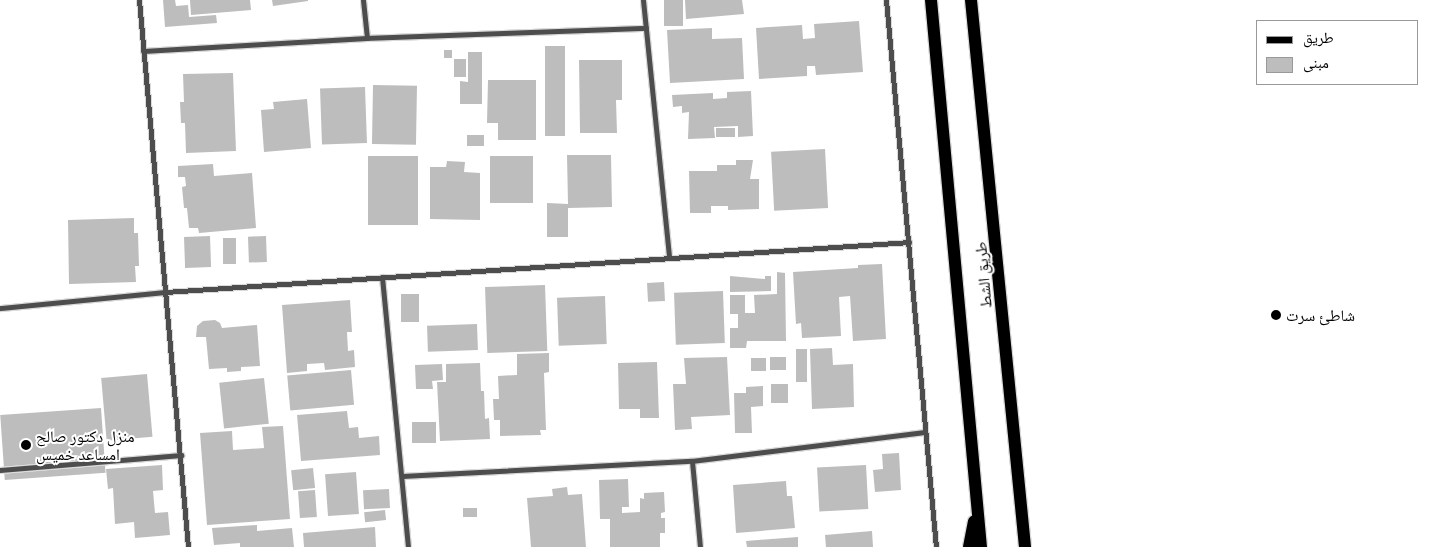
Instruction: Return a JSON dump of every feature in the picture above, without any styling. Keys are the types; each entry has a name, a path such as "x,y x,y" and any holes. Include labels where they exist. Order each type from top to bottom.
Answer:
{"main road":[{"name":"طريق الشط","path":"931,0 981,547"},
{"name":"طريق الشط","path":"971,0 1025,547"},
{"path":"969,547 977,503"}],"street":[{"path":"139,0 188,547"},
{"path":"364,0 367,38"},
{"path":"643,0 668,257"},
{"path":"886,0 936,547"},
{"path":"143,51 367,38 646,28"},
{"path":"0,308 165,292 909,242"},
{"path":"382,277 408,547"},
{"path":"402,476 692,460 924,432"},
{"path":"0,470 181,455"},
{"path":"692,460 700,547"}],"building":[{"path":"163,0 175,0 176,6 188,5 189,17 216,15 217,23 165,27"},
{"path":"190,0 250,0 251,10 191,15"},
{"path":"272,0 308,0 308,1 273,6"},
{"path":"664,0 683,0 683,26 664,26"},
{"path":"685,0 742,0 744,14 686,19"},
{"path":"859,21 863,72 816,75 815,66 807,66 807,76 759,79 756,28 802,25 803,39 815,38 814,24"},
{"path":"712,28 712,39 742,38 744,79 670,83 667,30"},
{"path":"545,46 565,46 565,136 545,136"},
{"path":"444,50 452,50 452,58 444,58"},
{"path":"468,52 482,52 482,104 460,104 460,81 468,82"},
{"path":"454,59 466,59 466,77 454,77"},
{"path":"579,60 622,60 622,100 616,100 617,133 580,133"},
{"path":"233,73 236,151 186,153 185,123 181,123 180,102 184,102 183,74"},
{"path":"488,80 536,80 536,140 498,140 498,123 487,123"},
{"path":"373,85 417,86 416,145 372,144"},
{"path":"365,87 367,143 322,145 320,89"},
{"path":"751,91 753,136 738,137 738,126 714,127 715,138 688,139 689,112 682,113 682,106 673,107 672,95 713,93 713,99 727,98 727,92"},
{"path":"307,99 311,148 264,152 261,110 274,109 273,102"},
{"path":"716,128 735,128 735,137 716,137"},
{"path":"467,135 484,135 484,146 467,146"},
{"path":"825,149 828,208 774,211 771,152"},
{"path":"567,155 611,155 612,207 568,208 568,237 547,237 547,203 568,204"},
{"path":"368,156 418,156 418,225 368,225"},
{"path":"490,156 533,156 533,203 490,203"},
{"path":"736,160 753,160 750,179 759,179 759,209 728,210 728,206 711,206 711,213 690,213 689,171 717,171 717,165 736,165"},
{"path":"447,161 465,162 464,172 480,173 480,220 430,219 430,167 446,167"},
{"path":"213,164 214,176 252,173 256,228 199,233 198,228 189,228 187,208 184,208 182,187 186,186 185,177 178,177 178,166"},
{"path":"134,218 134,233 138,233 139,266 135,266 136,282 69,284 68,220"},
{"path":"210,236 211,267 185,268 184,237"},
{"path":"266,236 267,262 249,263 248,237"},
{"path":"223,238 236,238 236,264 223,264"},
{"path":"882,264 886,339 853,341 850,296 839,297 841,336 802,338 801,323 796,324 793,272 858,268 858,265"},
{"path":"777,272 785,273 786,341 747,341 746,348 730,348 730,328 738,328 738,314 730,314 730,295 745,295 745,313 755,313 754,295 777,294"},
{"path":"730,276 765,279 765,276 771,276 771,291 730,292"},
{"path":"664,282 665,301 648,302 647,283"},
{"path":"545,285 547,351 487,353 485,287"},
{"path":"723,291 725,343 676,345 674,293"},
{"path":"401,294 419,294 419,322 401,322"},
{"path":"605,296 607,344 559,346 557,298"},
{"path":"350,300 352,332 347,332 348,351 354,350 355,367 325,370 324,363 307,364 307,371 287,373 282,305"},
{"path":"215,320 220,323 222,328 257,325 260,366 241,367 241,371 227,372 227,368 209,369 206,337 196,337 197,326 203,321"},
{"path":"477,324 478,350 428,352 427,326"},
{"path":"832,348 833,365 853,364 854,407 812,409 810,349"},
{"path":"796,349 807,349 807,382 796,382"},
{"path":"549,353 549,372 544,373 546,430 540,430 541,435 500,436 500,420 494,420 493,399 499,399 498,376 517,375 517,354"},
{"path":"727,357 730,415 691,417 692,429 675,430 673,384 686,384 684,358"},
{"path":"770,357 786,357 786,370 770,370"},
{"path":"751,358 766,358 766,371 751,371"},
{"path":"657,362 659,418 640,418 640,409 619,409 618,363"},
{"path":"480,363 481,391 484,391 485,419 489,418 490,439 440,441 437,382 446,382 446,364"},
{"path":"442,364 443,380 432,381 433,389 416,389 415,365"},
{"path":"351,370 354,405 290,410 287,376"},
{"path":"147,374 152,437 107,441 101,378"},
{"path":"264,378 269,424 224,428 219,383"},
{"path":"771,384 788,384 788,403 771,403"},
{"path":"763,386 763,406 751,407 752,433 735,433 734,393 746,393 746,387"},
{"path":"101,408 106,473 5,480 0,415"},
{"path":"347,411 349,428 358,427 359,438 379,436 380,455 301,461 297,415"},
{"path":"412,422 436,422 436,443 412,443"},
{"path":"283,426 290,519 207,525 200,433 232,431 233,450 264,448 262,427"},
{"path":"899,453 901,490 875,492 873,470 883,469 882,454"},
{"path":"162,465 163,490 153,491 155,513 168,512 170,535 135,538 134,522 115,524 113,488 108,489 106,469"},
{"path":"866,465 868,509 819,512 817,468"},
{"path":"313,468 315,488 293,490 291,470"},
{"path":"356,472 359,514 328,516 325,474"},
{"path":"628,479 629,507 622,507 622,513 640,512 640,498 644,499 644,493 664,492 665,512 661,513 661,518 665,518 665,533 660,533 660,547 610,547 610,519 600,519 599,480"},
{"path":"786,481 787,496 792,496 795,528 736,533 733,485"},
{"path":"567,487 568,495 582,494 586,547 531,547 527,498 553,496 552,489"},
{"path":"389,489 390,508 364,509 363,490"},
{"path":"315,490 317,517 300,518 298,491"},
{"path":"463,508 477,508 477,517 463,517"},
{"path":"385,510 386,520 365,522 364,512"},
{"path":"257,525 257,531 292,528 294,547 240,547 240,543 214,545 212,528"},
{"path":"375,527 376,547 304,547 303,533"},
{"path":"872,531 873,547 826,547 825,535"},
{"path":"798,537 798,547 747,547 746,541"}],"place":[{"name":"شاطئ سرت","path":"1276,315"},
{"name":"منزل دكتور صالح امساعد خميس","path":"26,445"}]}
